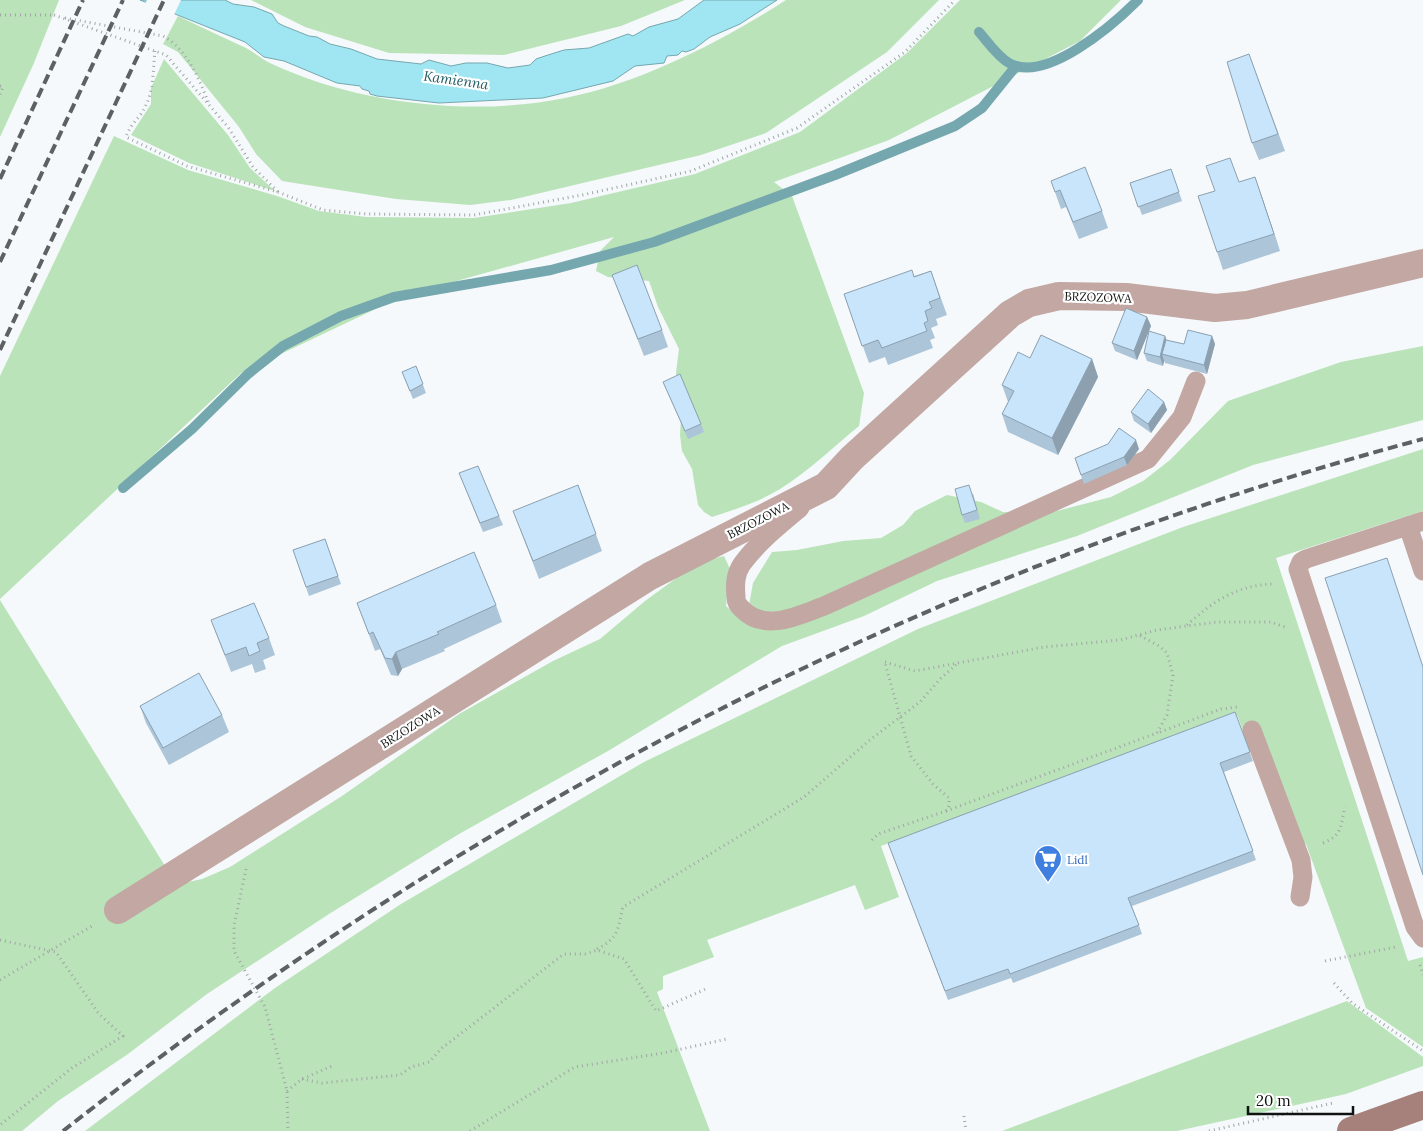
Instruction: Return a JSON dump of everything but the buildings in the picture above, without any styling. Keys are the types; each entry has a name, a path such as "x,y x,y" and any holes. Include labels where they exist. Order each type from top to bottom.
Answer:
{"street":[{"name":"BRZOZOWA","path":"118,910 650,576 826,486 852,458 1010,314 1030,303 1059,296 1078,296 1126,297 1215,308 1247,306 1423,263"},
{"path":"1351,1131 1423,1105"}],"lane":[{"path":"826,486 761,542 741,565 735,583 736,603 750,617 769,622 788,619 824,606 1148,459 1182,417 1196,381"},
{"path":"1423,571 1415,524 1306,559 1299,565 1301,582 1363,765 1415,928 1423,938"},
{"path":"1252,730 1299,852 1303,877 1300,897"}],"path":[{"path":"155,51 147,104 140,117 130,125 126,137 187,166 278,192 323,210 366,214 474,215 582,195 691,171 797,128 906,52 955,0"},
{"path":"0,15 54,15 163,36 171,40 194,69 210,106"},
{"path":"54,15 166,55 228,126 253,167 278,192"},
{"path":"0,86 3,87 0,94"},
{"path":"1186,626 1198,614 1232,592 1252,584 1301,582"},
{"path":"946,811 949,806 949,798 933,784 911,756 885,662 915,671 1044,647 1120,640 1186,626 1217,622 1271,622 1296,631 1318,633"},
{"path":"872,840 878,834 946,811 1157,733 1167,715 1172,690 1172,669 1167,653 1159,646 1139,635"},
{"path":"302,1080 322,1083 400,1075 411,1068 429,1062 442,1048 564,954 586,954 597,950 614,938 618,931 623,907 804,797 871,739 902,718 957,664"},
{"path":"1299,852 1334,838 1341,828 1350,788 1363,765"},
{"path":"245,831 246,863 234,926 234,951 265,1007 287,1091 288,1131"},
{"path":"0,980 118,910"},
{"path":"1325,961 1386,951 1423,938"},
{"path":"0,940 56,952 99,1014 122,1036 72,1068 0,1125"},
{"path":"597,950 624,959 656,1010 708,988"},
{"path":"1334,983 1352,1003 1423,1051"},
{"path":"470,1131 575,1067 663,1054 727,1039"},
{"path":"287,1091 302,1080 332,1066"},
{"path":"1209,1131 1335,1102"},
{"path":"964,1116 966,1131"}],"green space":[{"path":"0,0 59,0 34,63 0,137"},
{"path":"251,0 685,0 621,26 504,55 389,53 305,27"},
{"path":"786,0 939,0 887,52 766,133 701,155 511,200 470,205 396,199 282,181 256,154 239,127 178,52 163,44 178,16 246,48 265,61 305,78 341,89 416,103 454,106 529,104 593,91 651,72 735,31"},
{"path":"960,0 1121,0 1080,41 889,140 774,182 792,196 864,393 859,426 811,467 772,494 712,517 698,505 692,469 682,451 680,435 682,402 676,373 679,349 658,307 649,281 608,277 596,271 600,251 614,237 403,296 241,373 0,599 0,376 114,136 188,170 277,196 319,211 366,217 474,218 571,203 695,174 800,132 907,53"},
{"path":"164,59 228,135 250,168 275,191 189,163 131,135 151,104 151,88"},
{"path":"1423,346 1423,420 1253,465 1077,536 937,581 864,616 782,646 608,751 459,834 329,914 207,994 128,1054 58,1101 22,1131 0,1131 0,600 170,874 183,883 202,879 230,867 342,796 459,714 553,661 600,639 645,601 697,563 724,556 730,569 726,606 738,617 749,605 753,583 772,552 797,550 843,541 881,538 903,525 915,511 947,495 981,502 1003,512 1045,514 1111,497 1143,481 1170,460 1228,401 1341,362"},
{"path":"1423,449 1423,511 1276,558 1408,961 1423,957 1423,1047 1366,1008 1306,844 1289,851 1237,715 959,822 957,817 881,846 899,897 865,910 855,885 707,940 714,957 663,976 663,989 657,992 710,1131 85,1131 275,988 401,904 644,762 918,629 1183,527"},
{"path":"1347,1001 1423,1057 1423,1066 1346,1094 1177,1131 1002,1131"}],"water":[{"name":"Kamienna","path":"140,0 225,0 233,4 254,7 272,14 278,23 284,26 309,36 317,37 330,44 351,49 377,59 421,64 429,60 451,66 466,63 487,63 508,68 530,65 536,59 564,50 589,48 628,34 633,36 649,27 678,19 704,0 777,0 740,24 710,37 694,49 686,52 682,51 678,55 667,56 664,63 635,66 613,81 543,98 439,103 377,96 370,94 369,91 362,89 360,86 337,83 284,61 264,57 245,42"}],"pier":[{"path":"147,0 181,0 174,15 145,4"}],"waterway":[{"path":"979,32 997,53 1009,63 1024,67 1041,66 1078,49 1127,11 1138,0"},
{"path":"123,488 192,429 248,374 283,346 341,316 394,297 551,270 654,242 835,175 955,126 982,108 1016,66"}],"railway":[{"path":"0,179 83,0"},
{"path":"0,262 123,0"},
{"path":"0,350 164,0"},
{"path":"63,1131 217,1015 376,907 540,807 708,716 880,633 1057,559 1238,494 1423,439"}],"place":[{"name":"Lidl","path":"1048,883"}]}
